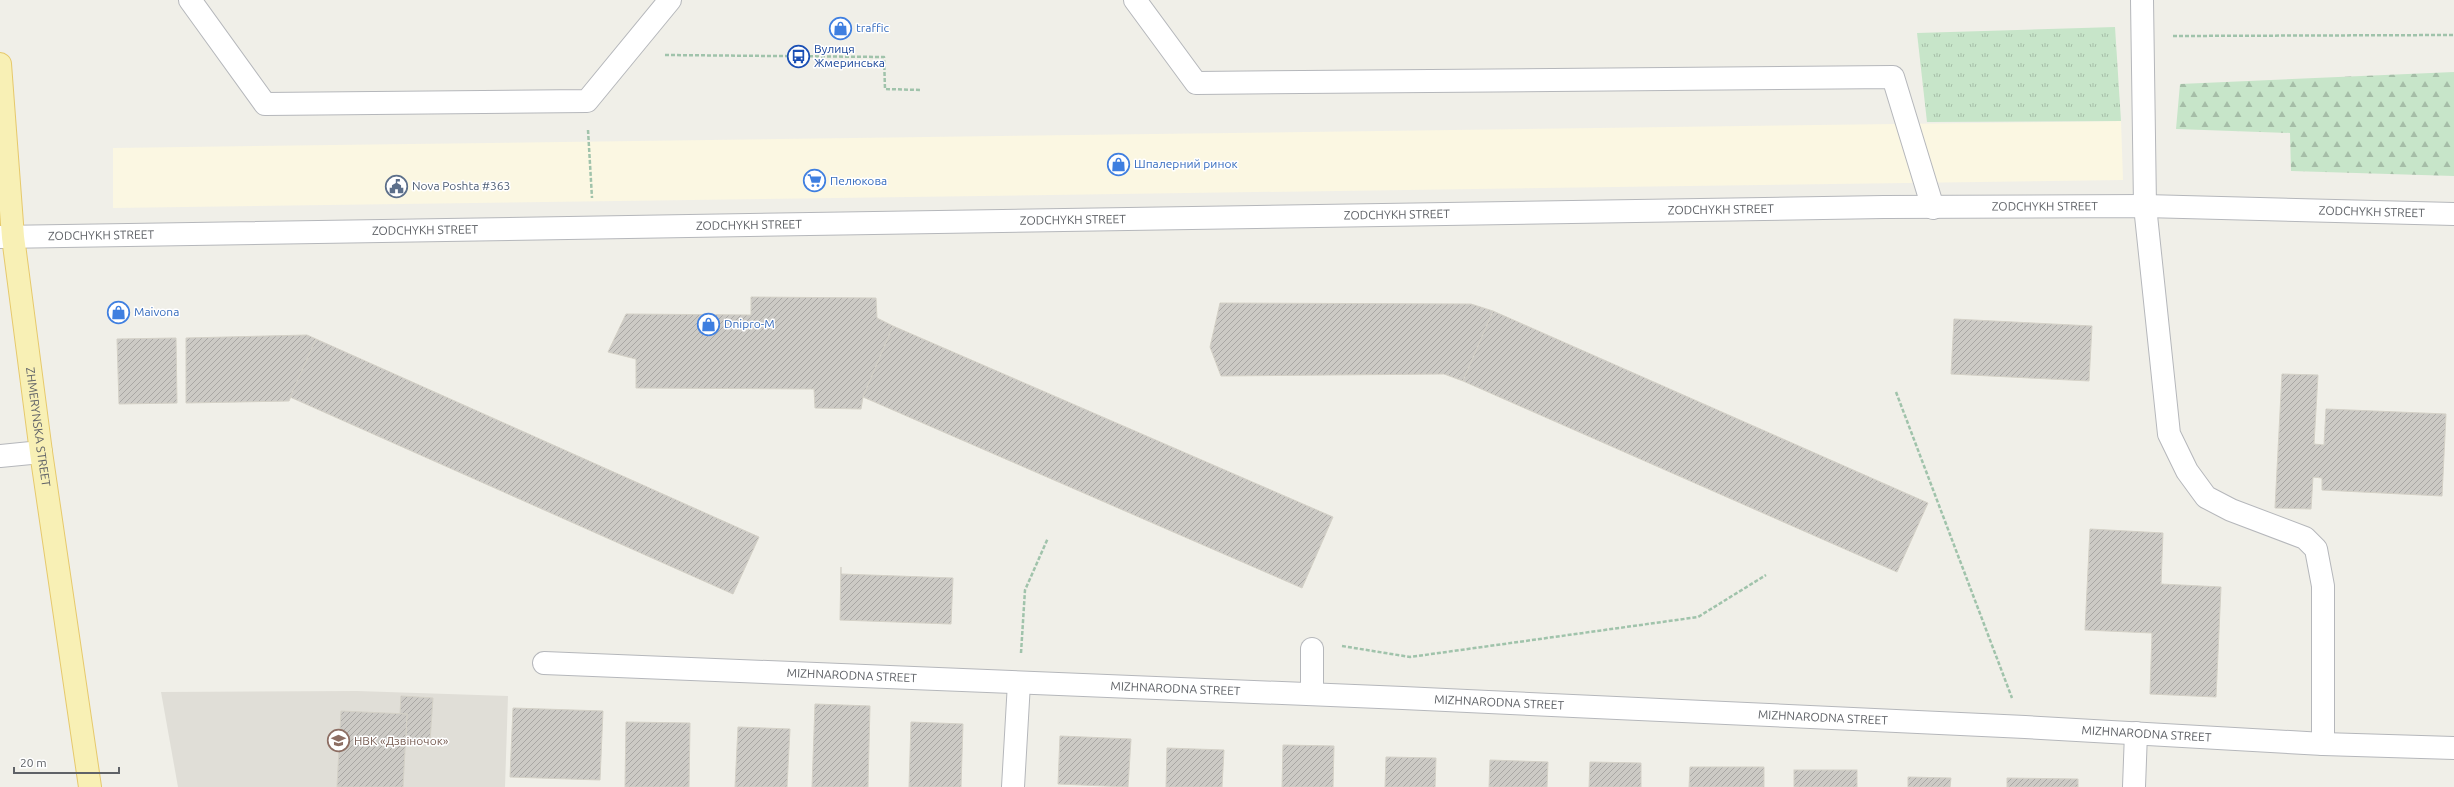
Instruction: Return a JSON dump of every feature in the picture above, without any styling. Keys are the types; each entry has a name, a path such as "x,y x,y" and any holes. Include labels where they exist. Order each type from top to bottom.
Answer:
{"main road":[{"name":"ZHMERYNSKA STREET","path":"0,64 6,237 41,452 90,787"}],"street":[{"path":"190,0 265,104 587,101 670,0"},
{"path":"1134,0 1196,83 1893,77 1934,208"},
{"path":"2142,0 2145,206 2169,434 2186,471 2206,497 2231,510 2305,538 2316,550 2323,586 2323,744"},
{"name":"ZODCHYKH STREET","path":"6,237 594,226 2145,206 2454,214"},
{"path":"0,456 41,452"},
{"path":"1312,649 1312,694"},
{"name":"MIZHNARODNA STREET","path":"544,662 758,670 1019,683 1312,694 2136,733 2323,744 2454,748"},
{"path":"1013,787 1019,683"},
{"path":"2134,787 2136,733"}],"path":[{"path":"2142,36 2454,35"},
{"path":"626,55 884,57 885,89 921,90"},
{"path":"587,101 594,226"},
{"path":"1896,392 2013,700"},
{"path":"1019,683 1025,590 1048,538"},
{"path":"1335,645 1410,657 1698,617 1766,575"}],"shaded area":[{"name":"Шпалерний ринок","path":"2121,121 2123,180 113,208 113,148"},
{"name":"НВК «Дзвіночок»","path":"357,691 508,696 505,787 178,787 161,692"}],"green space":[{"path":"2115,27 2121,121 1927,122 1917,33"},
{"path":"2454,72 2454,176 2291,171 2290,133 2176,129 2180,84"}],"building":[{"path":"751,297 876,298 877,318 893,326 863,397 861,409 815,408 814,389 636,388 636,359 608,352 626,314 751,315"},
{"path":"1220,303 1471,304 1493,311 1463,381 1444,374 1221,376 1210,347"},
{"path":"1493,311 1928,503 1897,572 1463,381"},
{"path":"1954,319 2092,326 2089,381 1951,374"},
{"path":"893,326 1333,517 1302,588 863,397"},
{"path":"307,335 316,339 289,401 186,403 186,338"},
{"path":"176,338 177,403 119,404 117,339"},
{"path":"316,339 759,537 733,594 290,397"},
{"path":"2282,374 2318,375 2314,444 2324,445 2326,409 2446,414 2442,496 2322,490 2322,478 2313,477 2311,509 2275,508"},
{"path":"2090,529 2163,533 2161,584 2221,587 2216,697 2150,694 2152,633 2085,630"},
{"path":"841,567 841,574 953,578 951,624 840,620"},
{"path":"401,696 433,698 430,741 406,740 407,714 400,714"},
{"path":"815,704 870,706 868,787 812,787"},
{"path":"513,708 603,711 600,780 510,777"},
{"path":"341,711 407,714 403,787 337,787"},
{"path":"626,722 690,723 689,787 625,787"},
{"path":"911,722 963,724 961,787 909,787"},
{"path":"738,727 790,729 787,787 735,787"},
{"path":"1060,736 1131,739 1128,787 1058,784"},
{"path":"1283,745 1334,746 1333,787 1282,787"},
{"path":"1167,748 1224,750 1222,787 1166,787"},
{"path":"1386,757 1436,758 1435,787 1385,787"},
{"path":"1490,760 1548,762 1547,787 1489,787"},
{"path":"1590,762 1641,763 1641,787 1589,787"},
{"path":"1690,767 1764,767 1764,787 1689,787"},
{"path":"1794,770 1857,770 1857,787 1794,787"},
{"path":"1908,777 1951,778 1950,787 1908,787"},
{"path":"2007,778 2078,779 2078,787 2007,787"}],"place":[{"name":"traffic","path":"840,28"},
{"name":"Вулиця Жмеринська","path":"799,56"},
{"name":"Шпалерний ринок","path":"1118,164"},
{"name":"Пелюкова","path":"815,181"},
{"name":"Nova Poshta #363","path":"396,186"},
{"name":"Maivona","path":"118,312"},
{"name":"Dnipro-M","path":"708,324"},
{"name":"НВК «Дзвіночок»","path":"338,741"}]}
